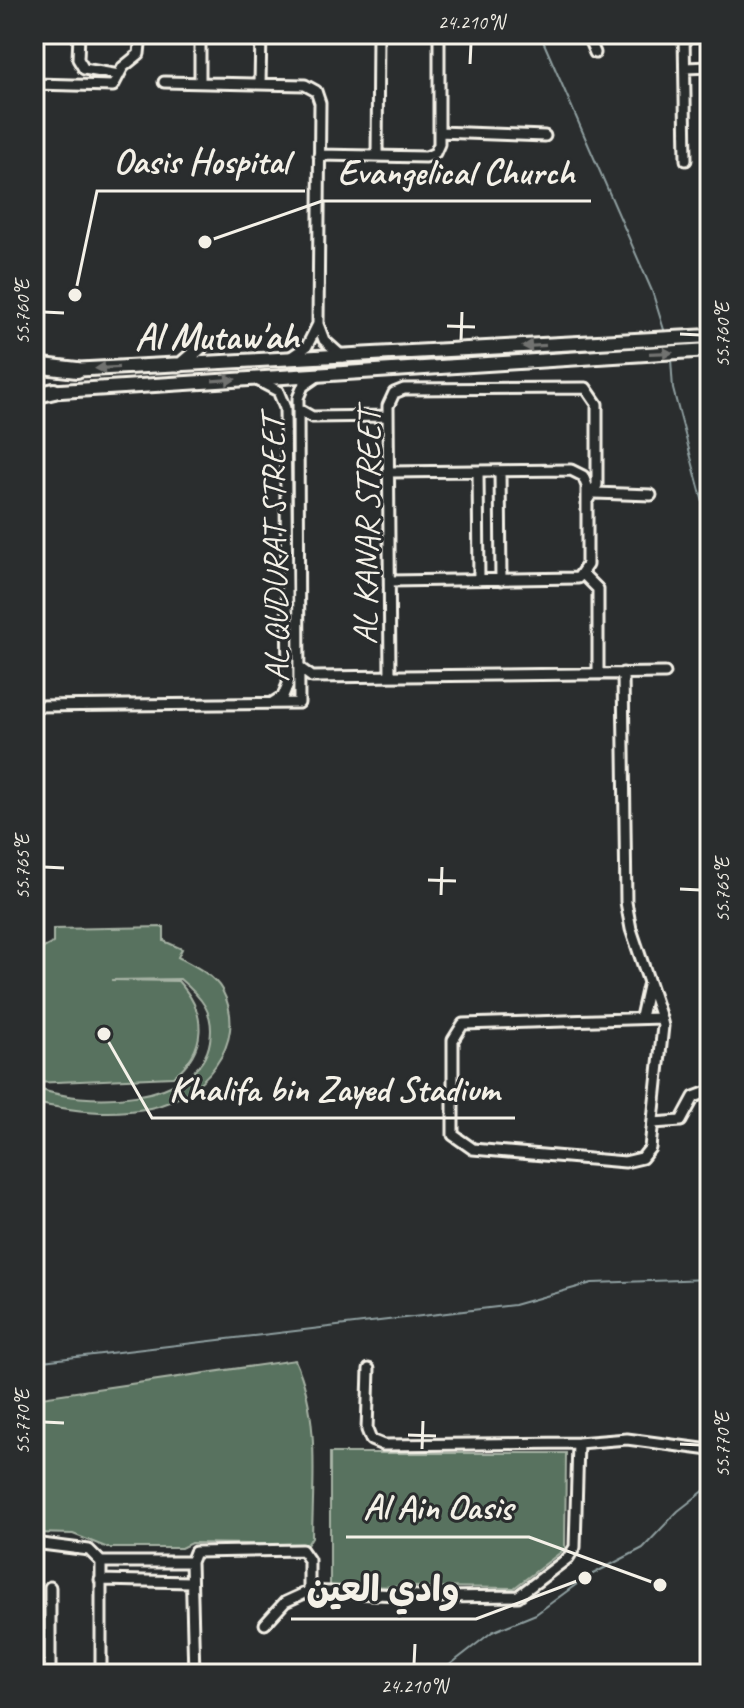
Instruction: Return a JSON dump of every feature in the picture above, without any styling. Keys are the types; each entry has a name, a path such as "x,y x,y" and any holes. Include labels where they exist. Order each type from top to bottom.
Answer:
{"main road":[{"path":"34,394 321,374 612,349 710,336"},
{"path":"180,365 201,347"},
{"path":"34,372 343,357 612,349 710,350"},
{"path":"34,365 77,370"}],"street":[{"path":"79,34 78,59 84,69 119,75"},
{"path":"34,84 111,86 126,64 138,56 141,34"},
{"path":"200,34 200,83"},
{"path":"260,84 261,34"},
{"path":"377,155 378,34"},
{"path":"319,155 429,156 437,150 439,34"},
{"path":"587,34 595,53"},
{"path":"684,34 686,160"},
{"path":"685,68 710,67"},
{"path":"164,82 305,85 316,91 319,99 318,324 324,340 343,357"},
{"path":"439,132 545,136"},
{"path":"287,359 307,346 318,324"},
{"name":"AL QUDURAT STREET","path":"34,706 292,706 301,702 298,409 301,390 321,374"},
{"name":"AL QUDURAT STREET","path":"254,379 274,388 283,399 286,453 287,691 269,705"},
{"name":"AL KANAR STREET","path":"390,676 388,416 392,396 404,389 583,387 592,393 597,404 591,497"},
{"path":"298,409 312,417 388,416"},
{"path":"298,427 312,417"},
{"path":"286,453 299,453"},
{"path":"389,472 574,470 585,479 591,497 587,565 583,574 572,579 390,581"},
{"path":"478,471 479,580"},
{"path":"500,471 501,580"},
{"path":"591,497 651,495"},
{"path":"583,574 598,589 598,674"},
{"path":"301,669 312,677 665,673"},
{"path":"623,673 626,902 661,1018 663,1042 648,1152 629,1162 473,1149 459,1142 451,1130 453,1040 463,1024 661,1018"},
{"path":"292,706 287,691 301,687 312,677"},
{"path":"641,1017 648,979"},
{"path":"653,1123 681,1121 694,1097 710,1091"},
{"path":"369,1369 367,1430 371,1440 377,1443 578,1443 636,1439 710,1450"},
{"path":"265,1624 285,1602 309,1591 442,1597 518,1596 573,1553 578,1443"},
{"path":"34,1543 89,1550 101,1562 191,1562"},
{"path":"194,1674 191,1562 200,1549 297,1549 309,1560 309,1591"},
{"path":"101,1562 101,1674"},
{"path":"100,1580 191,1582"},
{"path":"50,1587 50,1674"}],"green space":[{"path":"164,927 164,941 182,949 178,957 209,975 222,990 229,1010 230,1030 216,1066 186,1093 150,1108 92,1112 34,1103 34,1087 80,1097 136,1096 185,1078 201,1062 210,1041 210,1022 205,1006 188,986 180,979 111,980 178,981 195,1006 200,1031 192,1055 184,1066 173,1077 34,1083 34,953 53,943 53,929"},
{"path":"295,1360 303,1381 312,1425 312,1537 307,1545 191,1543 181,1548 108,1548 73,1534 34,1533 34,1398"},
{"path":"330,1453 566,1453 565,1549 514,1588 330,1586"}],"waterway":[{"path":"540,34 652,291 665,333"},
{"path":"671,359 673,389 710,529"},
{"path":"34,1362 514,1305 592,1283 710,1279"},
{"path":"438,1674 492,1632 536,1614 585,1578 643,1548 678,1511 710,1486"}],"place":[{"name":"Evangelical Church","path":"205,242"},
{"name":"Oasis Hospital","path":"75,295"},
{"name":"Khalifa bin Zayed Stadium","path":"104,1034"},
{"name":"وادي العين","path":"585,1578"},
{"name":"Al Ain Oasis","path":"660,1585"}],"district":[{"name":"Al Mutaw'ah","path":"217,336"}]}
